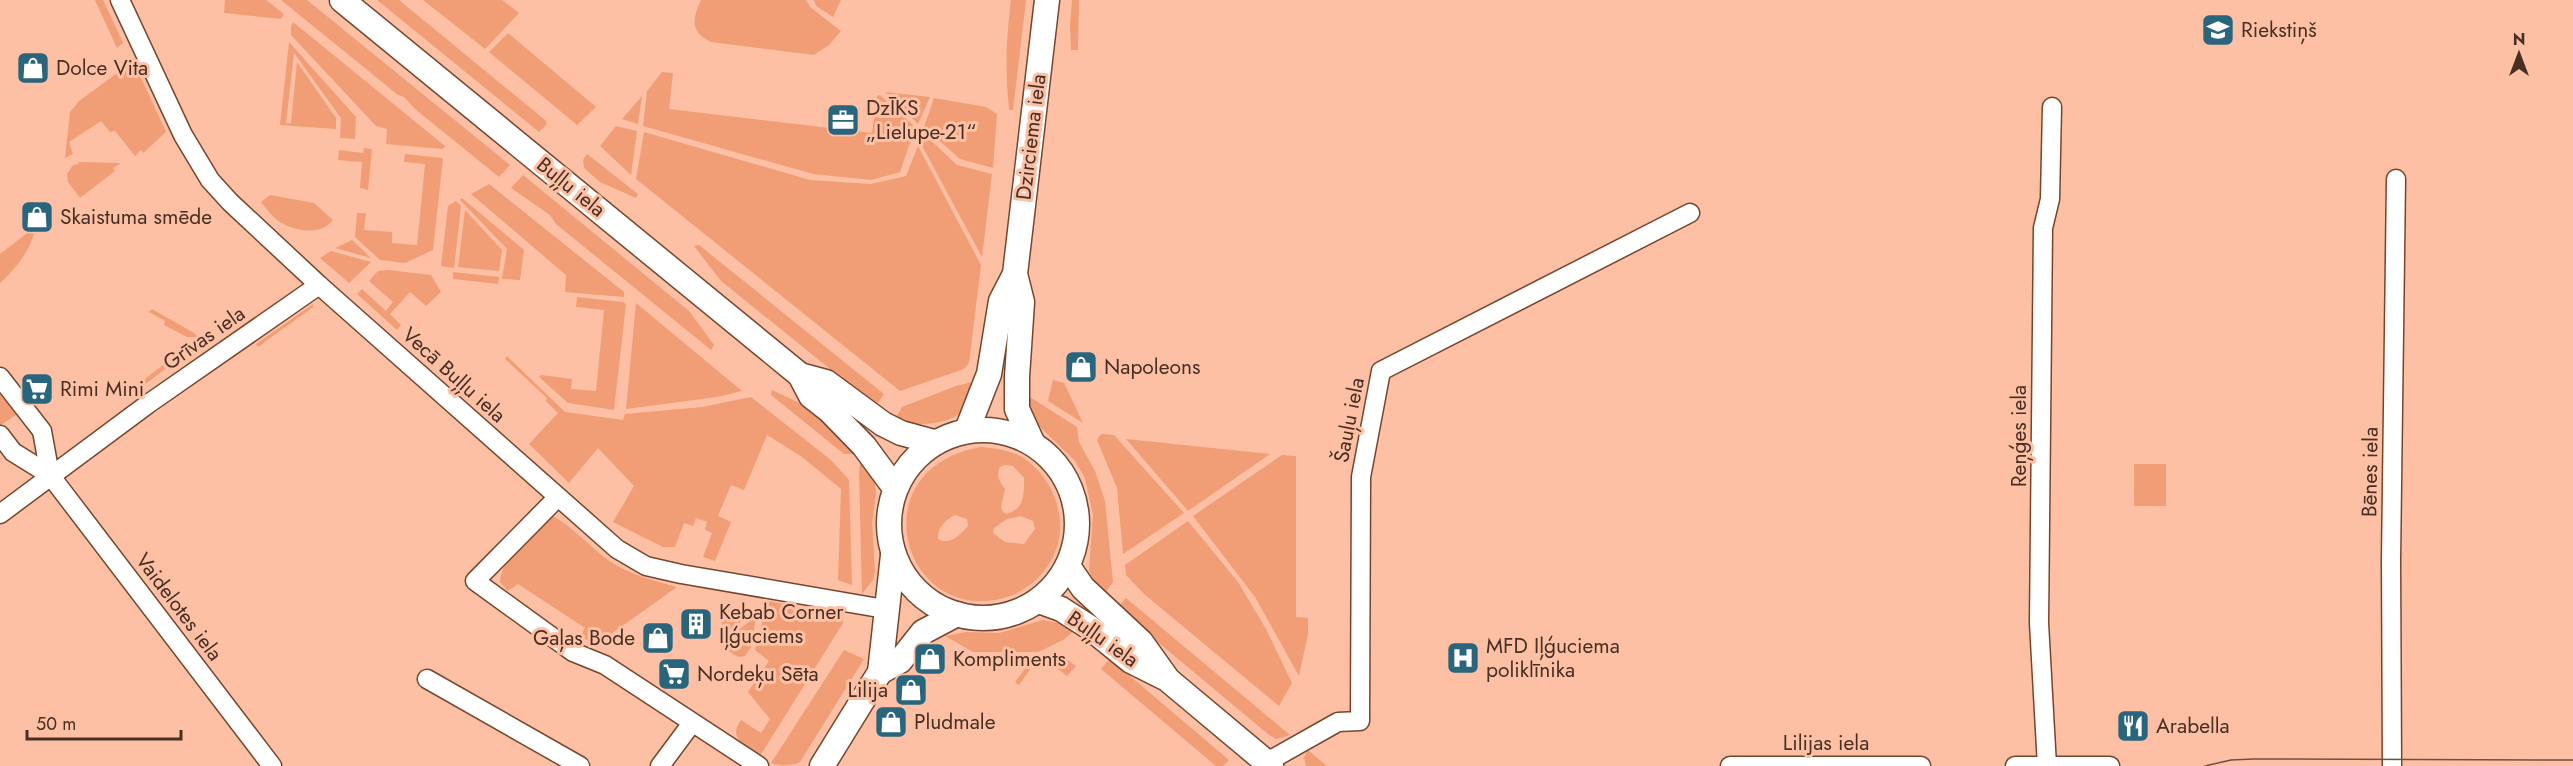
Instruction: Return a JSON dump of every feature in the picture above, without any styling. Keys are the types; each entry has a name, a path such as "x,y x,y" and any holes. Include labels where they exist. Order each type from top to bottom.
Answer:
{"street":[{"name":"Vecā Buļļu iela","path":"120,0 183,135 210,180 230,202 319,285 617,549 646,566 681,574 885,609"},
{"name":"Buļļu iela","path":"342,0 800,375 811,396 829,410 864,446 895,488"},
{"name":"Dzirciema iela","path":"1032,442 1017,409 1022,302 1016,274 1047,0"},
{"name":"Reņģes iela","path":"2047,766 2039,623 2043,228 2050,199 2052,107"},
{"name":"Bēnes iela","path":"2392,766 2391,560 2396,179"},
{"name":"Šauļu iela","path":"1269,764 1338,722 1360,721 1361,477 1381,371 1690,213"},
{"name":"Dzirciema iela","path":"967,430 989,374 1001,301 1016,274"},
{"name":"Grīvas iela","path":"0,514 50,475 319,285"},
{"name":"Buļļu iela","path":"800,375 826,382 883,424 902,433 934,442"},
{"name":"Vaidelotes iela","path":"0,377 42,430 50,475"},
{"path":"822,766 880,672 892,555 888,514 895,488 910,463 934,442 967,430 1006,432 1032,442 1054,461 1073,493 1078,530 1068,566 1056,585 1039,601 1011,615 980,619 957,614 929,600 908,580 892,555"},
{"name":"Vaidelotes iela","path":"0,435 13,452 50,475 272,766"},
{"path":"558,497 475,581 573,652 605,665 759,766"},
{"name":"Buļļu iela","path":"1068,566 1083,588 1141,642 1167,679"},
{"name":"Buļļu iela","path":"1039,601 1061,609 1089,627 1131,662 1167,679 1269,764"},
{"path":"880,672 900,662 923,632 957,614"},
{"path":"427,679 580,766"},
{"path":"660,766 692,723"},
{"name":"Lilijas iela","path":"1730,766 1922,766"},
{"path":"2015,766 2110,766"}],"shaded area":[{"path":"95,0 103,0 123,43 117,48"},
{"path":"225,0 266,0 284,14 281,19 224,13"},
{"path":"281,0 307,0 510,165 499,177 415,109 404,97 398,95"},
{"path":"377,0 399,0 547,124 539,132"},
{"path":"423,0 502,0 519,13 485,49"},
{"path":"701,0 806,0 810,7 841,31 829,45 814,55 711,42 696,30 695,19"},
{"path":"814,0 841,0 833,17 816,6"},
{"path":"1011,0 1026,0 1013,110 1009,110 1007,55"},
{"path":"1072,0 1079,0 1078,50 1071,50"},
{"path":"293,22 445,146 443,149 386,144 387,129 376,126 291,35"},
{"path":"508,33 596,107 577,125 489,52"},
{"path":"289,42 356,117 355,139 340,138 341,118 294,53 286,123 291,123 297,62 336,118 336,129 280,125"},
{"path":"131,63 137,69 166,132 143,153 141,150 135,156 115,131 110,132 101,121 69,142 73,154 65,158 70,112 79,101"},
{"path":"662,72 673,73 669,109 872,133 877,96 880,95 913,125 913,134 900,172 871,180 813,174 643,126 647,91"},
{"path":"885,92 930,97 918,124"},
{"path":"642,96 638,124 622,119"},
{"path":"934,98 986,107 997,114 993,168 960,159 924,127"},
{"path":"616,126 637,131 631,175 600,146"},
{"path":"644,132 810,180 871,184 906,176 918,146 981,265 969,363 964,369 900,391 636,179"},
{"path":"923,133 957,165 992,174 982,257 920,142"},
{"path":"364,148 372,149 368,190 360,188 362,162 338,160 339,150 363,153"},
{"path":"405,154 443,158 433,250 405,263 380,260 355,237 357,213 366,213 364,230 392,232 392,243 417,245 425,164 404,162"},
{"path":"587,154 638,194 636,198 600,182 584,168 583,160"},
{"path":"78,162 121,163 113,168 115,171 80,198 68,182 67,174 73,165 79,164"},
{"path":"523,175 689,311 714,345 711,350 556,224 550,215 511,188"},
{"path":"489,184 624,292 624,297 565,292 566,275 471,194"},
{"path":"270,195 314,203 333,220 321,229 306,230 290,227 277,220 261,202"},
{"path":"462,198 524,250 520,280 502,279 507,249 460,200"},
{"path":"456,201 461,206 454,268 441,266 448,206"},
{"path":"465,210 502,250 499,271 458,267"},
{"path":"35,227 31,242 22,258 0,283 0,254"},
{"path":"352,240 371,258 335,248"},
{"path":"699,245 884,394 876,406 721,281 694,246"},
{"path":"331,251 371,262 349,283 320,258"},
{"path":"378,271 431,275 441,292 426,306 410,292 390,314 401,325 397,330 357,294 362,289 386,311 393,302 369,281"},
{"path":"453,272 499,277 498,284 453,279"},
{"path":"577,297 626,304 614,410 568,403 539,377 541,375 572,379 571,389 596,391 604,310 576,307"},
{"path":"636,303 742,391 717,397 626,409"},
{"path":"313,304 313,307 258,347 256,344"},
{"path":"152,309 198,337 187,337 164,325 165,321 149,312"},
{"path":"198,344 131,395 132,389 189,345"},
{"path":"507,356 565,412 623,420 625,414 702,407 751,397 831,460 849,480 852,585 838,580 841,489 802,457 767,435 744,490 731,485 718,516 731,522 715,561 703,557 712,533 705,530 707,522 696,518 693,526 684,523 675,547 663,547 613,522 634,486 598,448 569,483 529,444 558,413 546,401 547,398 505,359"},
{"path":"980,380 971,402 956,416 925,424 894,421 902,407 956,386"},
{"path":"1053,380 1064,383 1083,423 1048,401"},
{"path":"772,390 810,408 857,449 853,454 844,454 771,395"},
{"path":"0,392 17,414 1,425 0,424"},
{"path":"1025,394 1077,427 1079,442 1095,471 1105,501 1113,582 1103,596 1089,570 1093,515 1085,478 1075,461 1032,419"},
{"path":"1101,434 1114,435 1184,513 1123,554 1117,488 1097,440"},
{"path":"1126,439 1270,454 1188,511"},
{"path":"981,447 996,449 1020,456 1044,478 1058,506 1059,538 1055,553 1047,567 1024,589 1011,596 995,600 962,599 935,585 917,563 907,537 908,508 920,481 944,460","holes":["1013,466 1024,478 1022,500 1017,508 1007,514 1001,507 1005,489 998,476 1000,467","955,515 967,519 968,526 951,540 943,541 938,539 938,535 945,521","1021,516 1033,521 1035,529 1024,544 1005,542 993,533 994,528 1007,519"]},
{"path":"1282,455 1296,456 1296,617 1308,618 1308,634 1299,676 1255,597 1193,516"},
{"path":"864,456 873,469 876,493 872,523 875,572 873,580 862,594 859,472"},
{"path":"2134,464 2166,464 2166,506 2134,506"},
{"path":"553,516 601,555 624,570 677,587 597,644 580,637 585,628 518,584 508,591 500,582 511,556 546,520"},
{"path":"1188,521 1238,582 1266,629 1292,683 1279,706 1144,594 1126,575 1125,565"},
{"path":"1126,598 1290,735 1276,739 1269,735 1117,608"},
{"path":"768,601 840,615 843,623 760,756 740,741 736,732 741,720 761,733 770,719 748,692 769,661 755,650"},
{"path":"742,606 752,608 748,617 724,634 719,609"},
{"path":"756,617 751,647 745,656 738,657 722,647 727,638"},
{"path":"1043,620 1064,624 1075,630 1063,640 1038,652 973,652 945,636 966,632 999,633"},
{"path":"844,650 864,659 800,762 786,765 771,763"},
{"path":"1058,653 1076,666 1067,676 1052,664 1031,668 1019,685 1015,682 1028,665"},
{"path":"1110,659 1229,760 1223,766 1216,766 1101,669"},
{"path":"1308,750 1327,766 1306,766 1304,757"}],"tram line":[{"path":"2205,766 2231,760 2254,759 2573,760"}],"place":[{"name":"Riekstiņš","path":"2218,30"},
{"name":"Dolce Vita","path":"33,68"},
{"name":"DzĪKS „Lielupe-21“","path":"843,120"},
{"name":"Skaistuma smēde","path":"37,217"},
{"name":"Napoleons","path":"1081,367"},
{"name":"Rimi Mini","path":"37,389"},
{"name":"Kebab Corner Iļģuciems","path":"696,624"},
{"name":"Gaļas Bode","path":"658,638"},
{"name":"MFD Iļģuciema poliklīnika","path":"1463,658"},
{"name":"Kompliments","path":"930,659"},
{"name":"Nordeķu Sēta","path":"674,674"},
{"name":"Lilija","path":"911,690"},
{"name":"Pludmale","path":"891,722"},
{"name":"Arabella","path":"2133,726"}]}
